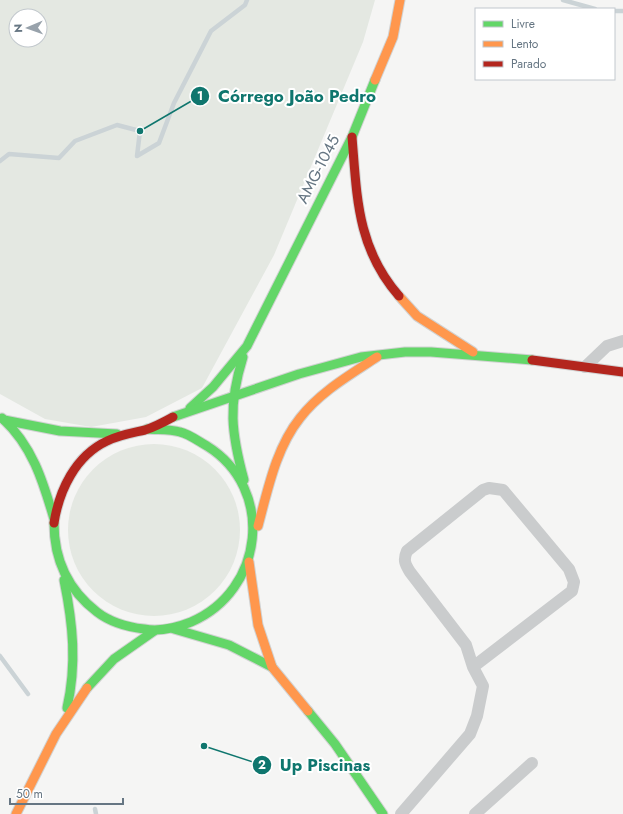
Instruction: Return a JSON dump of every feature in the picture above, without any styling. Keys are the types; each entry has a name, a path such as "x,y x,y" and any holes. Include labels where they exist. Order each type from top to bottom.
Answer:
{"main road":[{"name":"AMG-1045","path":"247,346 352,137 392,37 400,0"},
{"path":"352,137 359,214 373,258 394,290 417,316 476,354"},
{"path":"247,346 233,398 233,421 236,450 251,503 254,523 253,544"},
{"path":"185,412 208,394 226,374 247,346"},
{"path":"2,418 46,430 70,433 122,434 147,429 185,412 233,398 328,364 382,354 433,352 476,354 585,366 623,372"},
{"path":"63,572 80,597 91,608 110,620 131,628 154,631 174,629 207,616 233,592 249,562 274,467 287,438 300,418 325,393 382,354"},
{"path":"2,418 20,439 35,462 54,520 55,547 63,572 73,622 75,653 73,686 64,719"},
{"path":"147,429 181,432 212,448 236,472 251,503"},
{"path":"54,520 61,492 75,466 96,447 122,434"},
{"path":"249,562 258,625 272,667 335,744 383,814"},
{"path":"174,629 229,645 272,667"},
{"path":"16,814 64,719 79,696 110,662 154,631"}],"street":[{"path":"585,366 607,346 623,341"},
{"path":"401,814 470,734 478,716 483,686 473,667 466,645 410,572 405,564 404,558 407,550 483,490 496,488 503,490 564,563 574,582 572,591 473,667"},
{"path":"475,814 532,764"}],"shaded area":[{"path":"0,0 375,0 363,42 274,255 202,388 146,417 91,427 45,419 0,394"},
{"path":"146,444 162,444 179,447 195,454 209,463 221,475 230,489 237,505 240,530 239,547 234,563 221,585 209,597 195,606 179,613 162,616 146,616 129,613 113,606 99,597 87,585 78,571 71,555 68,538 68,522 71,505 78,489 87,475 99,463 113,454 129,447"}],"waterway":[{"path":"0,161 9,154 59,158 75,141 117,125 140,131 137,156 159,143 174,103 211,31 245,5 247,0"},
{"path":"563,0 591,8"},
{"path":"615,11 623,11"},
{"path":"0,656 28,694"},
{"path":"95,809 96,814"}],"traffic: fast":[{"path":"190,408 213,387 247,346 352,137 375,80"},
{"path":"173,417 299,374 361,357 405,352 431,352 532,360"},
{"path":"243,357 235,390 233,418 236,447 244,480"},
{"path":"2,418 29,452 41,477 54,519"},
{"path":"4,420 60,431 117,434"},
{"path":"54,523 56,549 64,572 70,583 87,603 107,619 131,627 162,630 174,628 191,622 215,607 234,587 246,564 252,538 252,512 244,487 229,465 207,446 187,434 176,431 147,429"},
{"path":"64,580 70,612 73,644 72,676 67,708"},
{"path":"174,629 229,645 272,667"},
{"path":"87,688 114,659 154,631"},
{"path":"308,711 335,744 383,814"}],"traffic: slow":[{"path":"375,80 393,37 400,0"},
{"path":"399,296 417,316 473,352"},
{"path":"258,526 269,483 279,456 285,442 300,418 326,392 377,357"},
{"path":"249,562 258,625 272,667 308,711"},
{"path":"16,814 56,734 87,688"}],"traffic: jam":[{"path":"352,137 358,201 367,240 385,278 399,296"},
{"path":"532,360 623,372"},
{"path":"54,523 60,499 70,476 77,465 86,456 107,441 126,434 149,429 173,417"}],"place":[{"name":"Córrego João Pedro","path":"140,131"},
{"name":"Up Piscinas","path":"204,746"}]}
